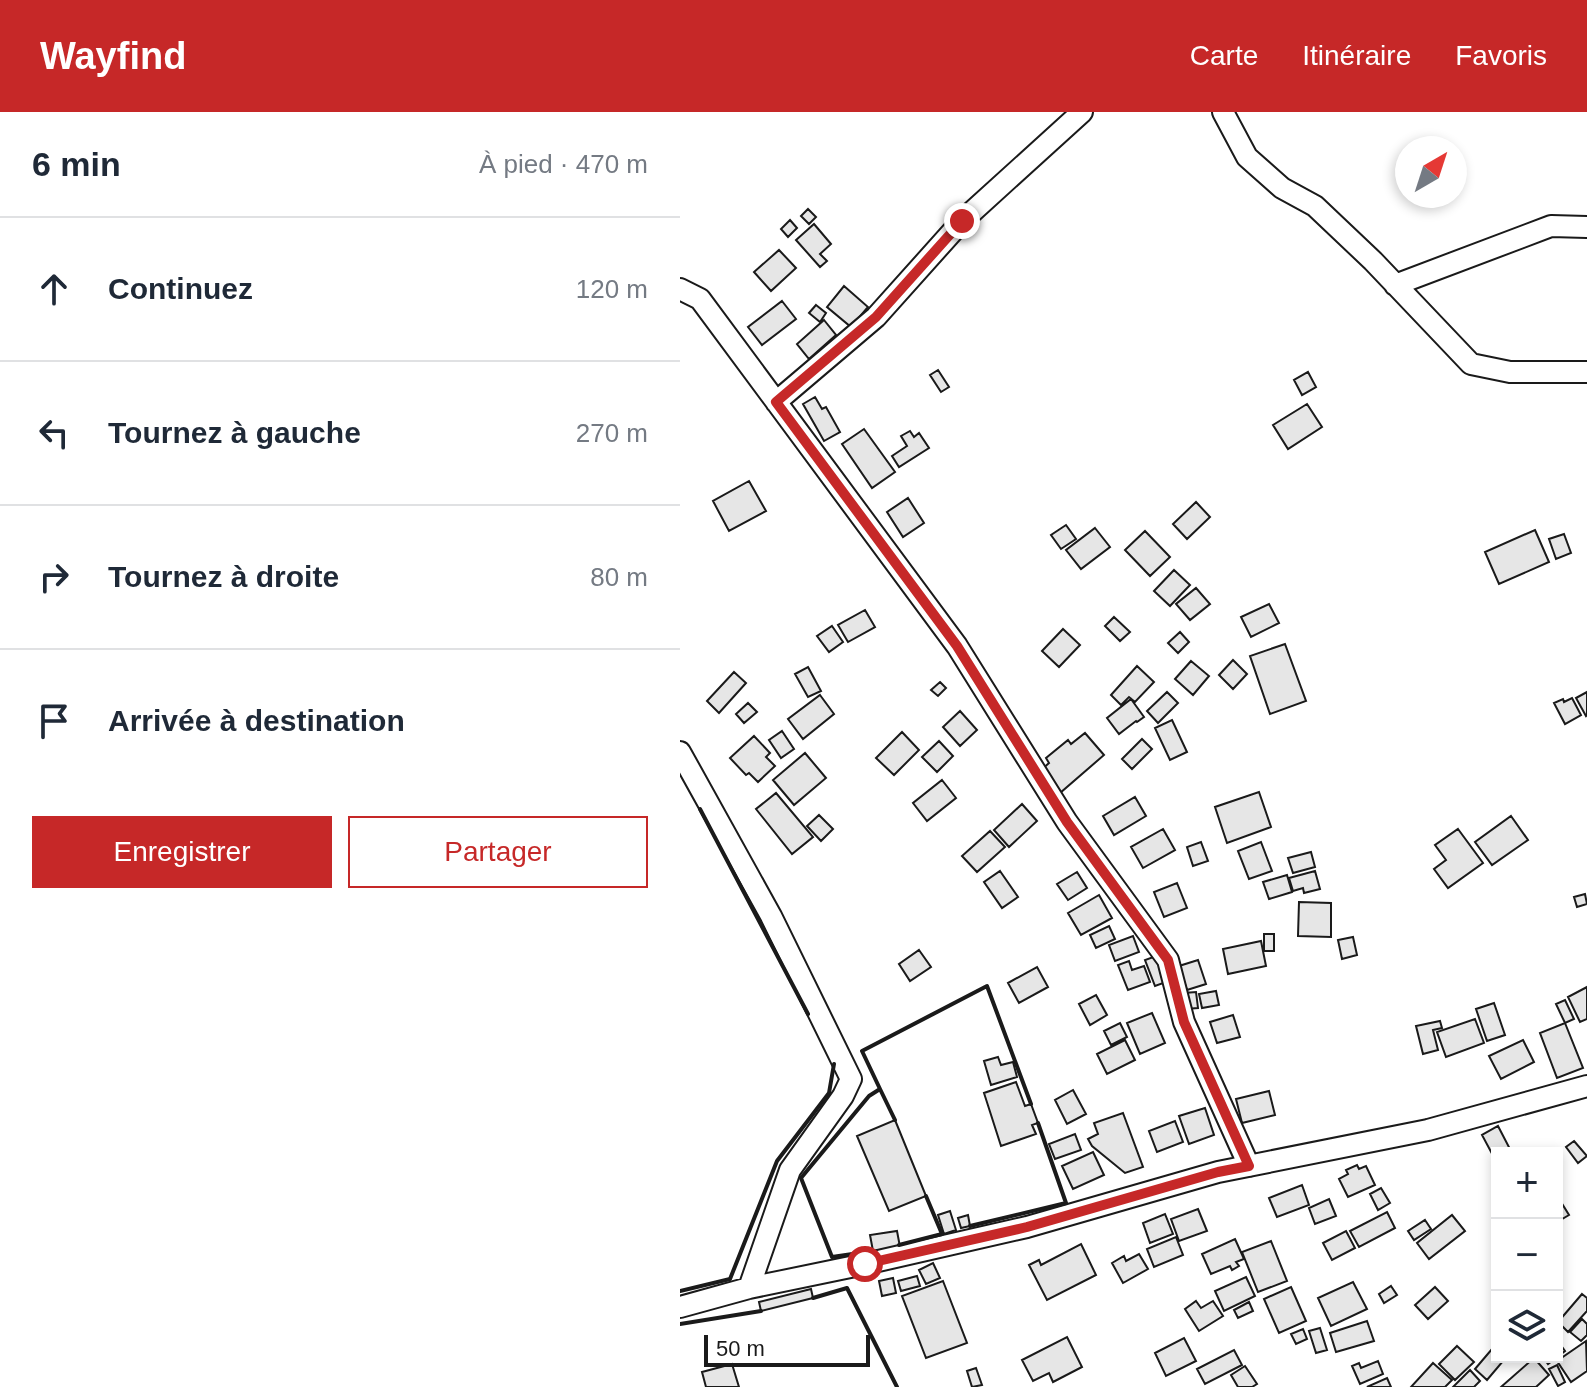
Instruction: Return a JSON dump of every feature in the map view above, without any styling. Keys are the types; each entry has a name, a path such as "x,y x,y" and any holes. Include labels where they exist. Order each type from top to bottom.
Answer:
{"street":[{"path":"776,402 876,317 962,221 1082,112"},
{"path":"1223,112 1247,157 1282,188 1315,206 1471,364 1510,372 1587,372"},
{"path":"1395,285 1551,226 1587,227"},
{"path":"680,289 700,299 957,646 1067,822 1168,960 1184,1022 1249,1166"},
{"path":"680,752 771,916 851,1079 843,1096 790,1170 749,1288"},
{"path":"680,1307 749,1288 1027,1227 1218,1172 1428,1130 1587,1086"}],"building":[{"path":"808,209 816,217 809,224 801,216"},
{"path":"790,220 797,228 788,237 781,229"},
{"path":"814,224 831,244 820,254 827,261 820,267 796,240"},
{"path":"779,250 796,268 771,291 754,272"},
{"path":"844,286 868,307 851,327 827,307"},
{"path":"782,301 796,319 762,345 748,327"},
{"path":"816,305 826,313 820,322 809,313"},
{"path":"824,320 836,335 809,359 797,344"},
{"path":"938,370 949,387 941,392 930,375"},
{"path":"1308,372 1316,387 1302,395 1294,380"},
{"path":"815,397 822,409 826,407 840,432 824,441 803,404"},
{"path":"1307,404 1322,427 1288,449 1273,425"},
{"path":"864,429 895,472 872,488 842,444"},
{"path":"910,431 914,437 919,433 929,448 899,467 892,456 907,446 901,436"},
{"path":"749,481 766,511 729,531 713,501"},
{"path":"908,498 924,523 903,537 887,512"},
{"path":"1196,502 1210,517 1187,539 1173,524"},
{"path":"1066,525 1076,539 1061,549 1051,535"},
{"path":"1095,528 1110,547 1081,569 1066,550"},
{"path":"1535,530 1549,562 1499,584 1485,552"},
{"path":"1145,531 1170,557 1150,576 1125,550"},
{"path":"1564,534 1571,553 1556,559 1549,539"},
{"path":"1174,570 1190,585 1170,606 1154,591"},
{"path":"1196,588 1210,604 1190,620 1176,604"},
{"path":"1269,604 1279,623 1251,637 1241,617"},
{"path":"865,610 875,627 848,642 838,625"},
{"path":"1114,617 1130,632 1120,641 1105,626"},
{"path":"832,626 843,642 829,652 817,636"},
{"path":"1063,629 1080,645 1059,667 1042,651"},
{"path":"1180,632 1189,642 1178,653 1168,643"},
{"path":"1285,644 1306,701 1270,714 1250,656"},
{"path":"1233,660 1247,674 1233,689 1219,675"},
{"path":"1191,661 1209,676 1193,695 1175,679"},
{"path":"1137,666 1154,682 1135,702 1129,697 1121,705 1111,695"},
{"path":"808,667 821,691 808,697 795,674"},
{"path":"734,672 746,683 719,713 707,701"},
{"path":"940,682 946,688 938,696 931,690"},
{"path":"1167,692 1178,703 1158,723 1147,711"},
{"path":"1587,692 1587,715 1586,716 1576,698"},
{"path":"820,695 834,714 803,739 788,719"},
{"path":"1572,698 1581,715 1565,724 1554,703"},
{"path":"1131,699 1144,717 1119,734 1107,718"},
{"path":"748,703 757,712 744,723 736,714"},
{"path":"960,711 977,730 960,746 943,727"},
{"path":"1172,720 1187,752 1170,760 1155,728"},
{"path":"782,731 794,749 781,758 769,740"},
{"path":"902,732 919,750 894,775 876,758"},
{"path":"1085,733 1104,755 1060,793 1041,770 1049,763 1046,758 1068,740 1071,744"},
{"path":"754,736 770,753 766,757 775,766 758,782 749,773 746,775 730,758"},
{"path":"1142,739 1152,749 1132,769 1122,759"},
{"path":"939,741 953,756 937,772 922,757"},
{"path":"805,753 826,778 794,805 773,780"},
{"path":"942,780 956,798 927,821 913,803"},
{"path":"1259,792 1271,827 1227,843 1215,807"},
{"path":"776,793 813,837 792,854 756,809"},
{"path":"1135,797 1146,816 1114,835 1103,816"},
{"path":"1022,804 1037,821 1009,847 994,830"},
{"path":"819,815 833,829 821,841 807,826"},
{"path":"1511,816 1528,840 1492,865 1475,842"},
{"path":"1163,829 1175,850 1143,868 1131,847"},
{"path":"1458,829 1483,863 1448,888 1434,869 1446,860 1435,845"},
{"path":"990,831 1005,847 977,872 962,856"},
{"path":"1201,842 1208,861 1193,866 1187,847"},
{"path":"1261,842 1272,871 1249,879 1238,851"},
{"path":"1311,852 1315,867 1293,873 1288,858"},
{"path":"1000,871 1018,897 1002,908 984,882"},
{"path":"1315,871 1320,889 1304,893 1303,888 1293,891 1289,878"},
{"path":"1077,872 1087,888 1068,900 1057,884"},
{"path":"1287,875 1292,892 1269,899 1263,882"},
{"path":"1177,883 1187,908 1164,917 1154,892"},
{"path":"1585,894 1587,904 1577,907 1574,897"},
{"path":"1099,895 1112,918 1081,935 1068,913"},
{"path":"1299,902 1331,903 1331,937 1298,936"},
{"path":"1109,926 1115,939 1096,948 1090,935"},
{"path":"1264,934 1274,934 1274,951 1264,951"},
{"path":"1133,936 1139,952 1115,961 1109,945"},
{"path":"1353,937 1357,955 1342,959 1338,940"},
{"path":"1261,941 1266,966 1228,974 1223,949"},
{"path":"919,950 931,967 910,981 899,964"},
{"path":"1159,955 1169,981 1155,986 1145,960"},
{"path":"1198,960 1206,984 1187,990 1179,966"},
{"path":"1129,961 1132,970 1144,966 1150,982 1128,990 1118,965"},
{"path":"1037,967 1048,987 1019,1003 1008,983"},
{"path":"1587,987 1587,1019 1580,1022 1568,997"},
{"path":"1216,991 1219,1005 1202,1008 1199,994"},
{"path":"1196,992 1198,1008 1186,1009 1184,993"},
{"path":"1096,995 1107,1015 1090,1025 1079,1004"},
{"path":"1565,1000 1574,1019 1565,1023 1556,1004"},
{"path":"1494,1003 1505,1035 1487,1041 1476,1009"},
{"path":"1152,1013 1165,1043 1140,1054 1127,1023"},
{"path":"1233,1015 1240,1037 1217,1043 1210,1022"},
{"path":"1475,1019 1484,1043 1446,1057 1437,1032"},
{"path":"1440,1021 1442,1028 1433,1030 1438,1050 1423,1054 1416,1026"},
{"path":"1120,1023 1127,1037 1111,1045 1104,1031"},
{"path":"1565,1023 1583,1068 1557,1078 1540,1033"},
{"path":"1125,1040 1135,1060 1107,1074 1097,1054"},
{"path":"1523,1040 1534,1062 1501,1079 1489,1056"},
{"path":"998,1057 1001,1065 1013,1062 1017,1077 991,1085 984,1061"},
{"path":"1016,1082 1025,1106 1031,1104 1038,1123 1032,1125 1036,1134 1001,1146 984,1093"},
{"path":"1073,1090 1086,1114 1067,1124 1055,1100"},
{"path":"1269,1091 1275,1115 1242,1123 1236,1099"},
{"path":"1205,1108 1214,1135 1189,1144 1179,1116"},
{"path":"1123,1113 1143,1167 1125,1173 1092,1146 1088,1139 1098,1134 1094,1123"},
{"path":"895,1120 926,1196 889,1211 857,1136"},
{"path":"1175,1121 1183,1142 1157,1152 1149,1131"},
{"path":"1498,1126 1509,1147 1491,1147 1491,1152 1482,1135"},
{"path":"1075,1134 1081,1150 1055,1159 1049,1144"},
{"path":"1574,1141 1587,1156 1578,1163 1566,1147"},
{"path":"1093,1152 1104,1175 1073,1189 1062,1166"},
{"path":"1357,1165 1359,1169 1366,1166 1375,1185 1348,1197 1339,1179 1348,1174 1346,1170"},
{"path":"1302,1185 1309,1205 1277,1217 1269,1198"},
{"path":"1381,1188 1390,1203 1378,1210 1370,1194"},
{"path":"1329,1199 1336,1216 1315,1224 1309,1208"},
{"path":"1198,1209 1207,1231 1179,1241 1171,1219"},
{"path":"950,1211 956,1230 944,1234 938,1215"},
{"path":"1387,1212 1395,1228 1359,1247 1350,1231"},
{"path":"1165,1214 1173,1234 1150,1243 1143,1223"},
{"path":"968,1215 970,1226 961,1228 958,1218"},
{"path":"1452,1215 1465,1231 1429,1259 1417,1243"},
{"path":"1425,1220 1431,1229 1414,1240 1408,1231"},
{"path":"897,1231 900,1247 873,1251 870,1235"},
{"path":"1346,1231 1355,1248 1332,1260 1323,1243"},
{"path":"1176,1237 1183,1255 1154,1267 1147,1249"},
{"path":"1235,1239 1244,1259 1236,1262 1239,1266 1232,1270 1230,1266 1211,1274 1202,1254"},
{"path":"1271,1241 1287,1281 1258,1292 1242,1252"},
{"path":"1081,1244 1096,1275 1047,1300 1029,1265 1039,1260 1041,1265"},
{"path":"1139,1254 1148,1269 1123,1283 1112,1263 1124,1256 1126,1261"},
{"path":"933,1263 940,1278 926,1284 919,1270"},
{"path":"917,1276 920,1286 901,1291 898,1281"},
{"path":"1246,1277 1255,1296 1224,1311 1215,1291"},
{"path":"893,1278 896,1293 882,1296 879,1281"},
{"path":"943,1281 967,1343 926,1358 902,1296"},
{"path":"1353,1282 1367,1309 1331,1326 1318,1298"},
{"path":"1391,1286 1397,1295 1384,1303 1379,1294"},
{"path":"1291,1287 1306,1321 1279,1333 1264,1299"},
{"path":"1435,1287 1448,1301 1428,1319 1415,1305"},
{"path":"811,1289 813,1298 761,1311 759,1302"},
{"path":"1582,1294 1587,1298 1587,1311 1568,1332 1563,1327 1563,1316"},
{"path":"1196,1301 1201,1308 1213,1301 1223,1316 1199,1331 1185,1309"},
{"path":"1249,1302 1253,1311 1238,1318 1234,1310"},
{"path":"1582,1319 1587,1324 1587,1335 1581,1341 1570,1332"},
{"path":"1367,1321 1374,1341 1336,1352 1330,1333"},
{"path":"1320,1328 1327,1350 1316,1353 1309,1331"},
{"path":"1303,1329 1307,1339 1296,1344 1291,1334"},
{"path":"1067,1337 1082,1367 1053,1382 1049,1373 1033,1381 1022,1360"},
{"path":"1184,1338 1196,1361 1166,1376 1155,1353"},
{"path":"1586,1341 1587,1371 1571,1382 1558,1363 1563,1363 1563,1357"},
{"path":"1457,1346 1474,1362 1455,1380 1439,1364"},
{"path":"1234,1350 1242,1365 1205,1384 1197,1369"},
{"path":"1491,1350 1491,1363 1501,1363 1487,1380 1475,1369"},
{"path":"1378,1361 1383,1374 1360,1384 1352,1366 1359,1363 1361,1368"},
{"path":"1433,1363 1452,1380 1445,1387 1411,1387"},
{"path":"1528,1363 1538,1363 1549,1375 1536,1387 1501,1387"},
{"path":"732,1364 739,1387 706,1387 702,1372"},
{"path":"1557,1365 1565,1382 1558,1386 1549,1369"},
{"path":"1245,1366 1257,1384 1238,1387 1231,1375"},
{"path":"976,1368 982,1385 972,1387 967,1371"},
{"path":"1470,1370 1480,1381 1474,1387 1453,1387"},
{"path":"1387,1378 1391,1387 1367,1387"}],"wall":[{"path":"700,809 808,1014"},
{"path":"880,1089 862,1051 987,986 1031,1104"},
{"path":"680,1291 730,1279 777,1161 829,1093 834,1064"},
{"path":"873,1251 832,1257 801,1178 869,1096 880,1089 895,1120"},
{"path":"970,1226 1066,1203 1038,1123"},
{"path":"899,1245 942,1234 926,1196"},
{"path":"813,1298 847,1288 897,1387"},
{"path":"680,1324 761,1311"}],"route":[{"path":"865,1264 1027,1227 1218,1172 1249,1166 1184,1022 1168,960 1067,822 957,646 776,402 876,317 962,221"}]}
